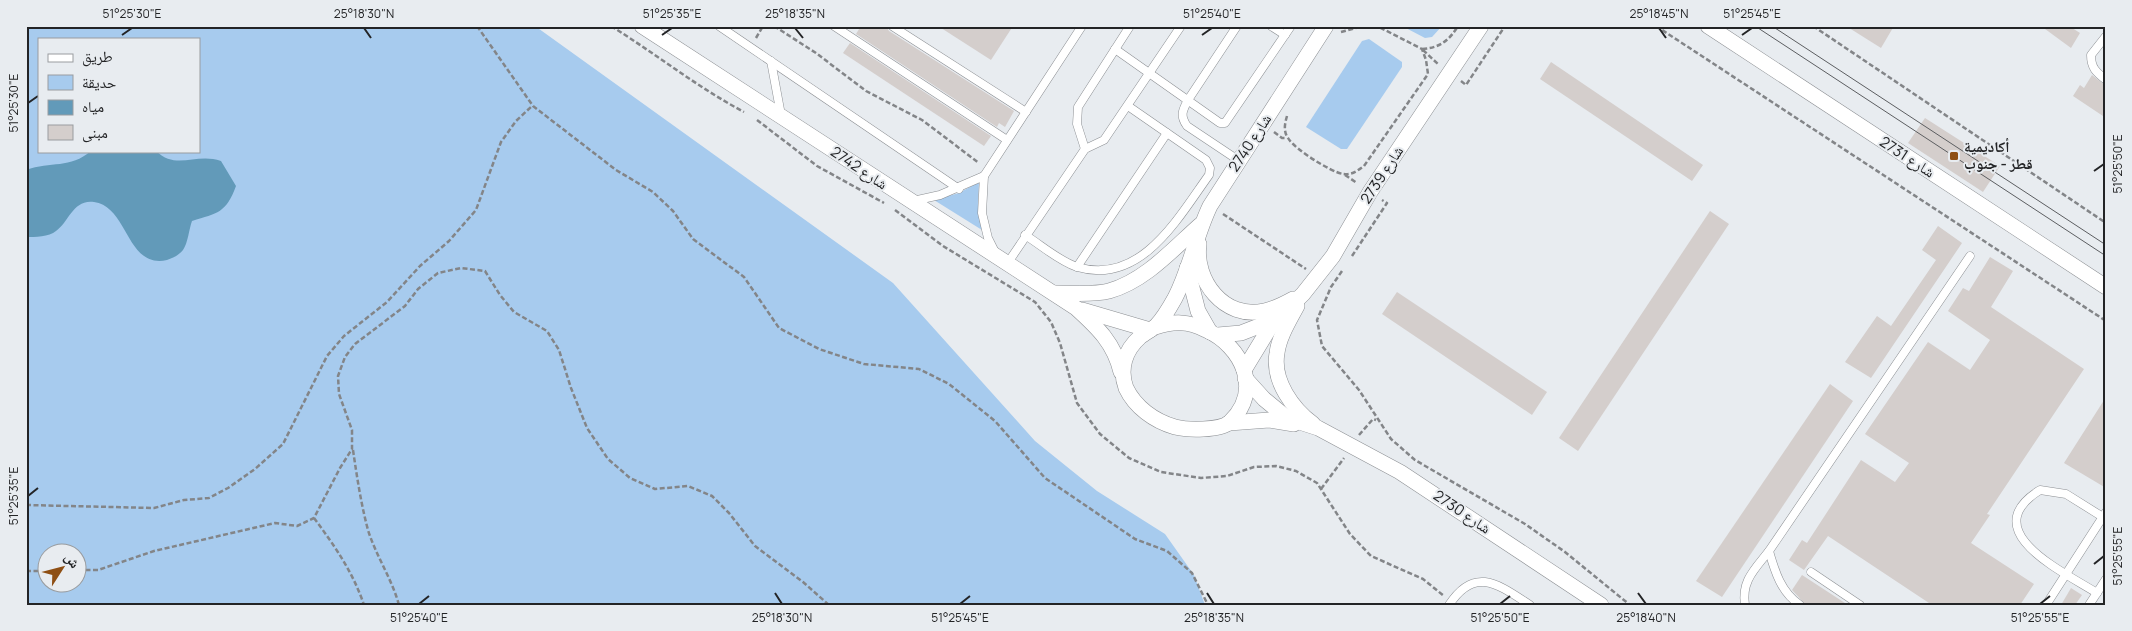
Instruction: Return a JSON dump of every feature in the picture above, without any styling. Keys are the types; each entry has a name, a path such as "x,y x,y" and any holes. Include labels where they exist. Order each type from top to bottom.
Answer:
{"street":[{"name":"شارع 2742","path":"642,26 1076,308 1112,344 1122,373"},
{"name":"شارع 2740","path":"1152,328 1175,297 1201,224 1210,206 1326,26"},
{"name":"شارع 2739","path":"1245,374 1266,333 1318,277 1370,192 1451,74 1481,26"},
{"name":"شارع 2731","path":"1708,26 2106,287"},
{"path":"1055,293 1108,292 1151,269 1201,224"},
{"path":"1201,224 1198,253 1199,268 1208,287 1222,303 1242,311 1263,312 1283,305 1303,294"},
{"path":"1187,266 1198,311 1214,333 1236,353 1245,374 1245,392 1241,406 1229,423 1185,430 1168,425 1147,414 1130,397 1122,373 1130,348 1152,328 1180,322 1193,324 1214,333"},
{"path":"1303,294 1282,336 1276,355 1279,377 1287,397 1300,415 1318,428"},
{"name":"شارع 2742","path":"1076,308 1152,328"},
{"name":"شارع 2739","path":"1214,333 1241,333 1278,318"},
{"name":"شارع 2730","path":"1245,374 1264,399 1287,418 1318,428 1400,472 1601,605"},
{"name":"شارع 2730","path":"1229,423 1269,420 1318,428"}],"lane":[{"path":"719,26 959,189"},
{"path":"834,26 1007,140"},
{"path":"892,26 1026,112"},
{"path":"1082,26 986,173 982,213 988,238 1003,262 1025,235 1085,149 1104,140 1181,26"},
{"path":"1085,149 1076,124 1078,107 1130,26"},
{"path":"1237,26 1188,100 1182,112 1182,118 1187,126 1238,160"},
{"path":"1271,26 1285,35"},
{"path":"1115,49 1220,123 1225,123 1291,26"},
{"path":"2106,36 2091,55 2091,64 2096,72 2106,80"},
{"path":"771,61 782,116"},
{"path":"1025,235 1077,266 1094,270 1114,268 1132,262 1166,236 1208,175 1210,168 1206,160 1128,106"},
{"path":"1077,266 1167,133"},
{"path":"909,201 959,189 986,173"},
{"path":"1745,605 1742,591 1751,575 1970,256"},
{"path":"2046,605 2066,574 2105,516 2066,494 2040,490 2025,500 2017,520 2019,536 2035,553 2066,574 2097,593"},
{"path":"1769,551 1776,577 1791,598 1800,605"},
{"path":"1811,572 1860,605"},
{"path":"2090,605 2106,579"},
{"path":"1450,603 1464,587 1482,581 1494,583 1530,605"}],"path":[{"path":"477,26 533,106 616,170 653,192 673,211 693,239 744,277 779,328 819,349 864,364 919,369 949,384 995,421 1045,478 1135,539 1167,551 1192,573 1208,605"},
{"path":"611,26 698,86 746,113"},
{"path":"774,26 816,53 866,91 922,120 986,173"},
{"path":"1341,32 1363,26"},
{"path":"1377,26 1422,49 1466,85 1505,26"},
{"path":"1422,49 1432,49 1442,44 1451,37 1458,26"},
{"path":"1656,26 2106,321"},
{"path":"1813,26 2106,224"},
{"path":"1287,113 1284,128 1287,138 1294,145 1333,171 1354,174 1364,166 1428,74 1422,49"},
{"path":"26,505 154,508 184,500 209,498 255,470 283,444 327,356 344,336 387,302 420,266 450,241 476,210 502,142 516,121 533,106"},
{"path":"754,118 817,166 890,206 943,246 1035,302 1051,322 1060,343 1077,403 1100,434 1129,458 1161,472 1201,478 1227,476 1254,467 1276,466 1296,470 1317,483 1350,534 1371,556 1423,579 1450,603"},
{"path":"1344,174 1387,203 1352,257"},
{"path":"1210,206 1318,277"},
{"path":"1346,264 1331,287 1317,320 1322,346 1359,390 1391,439 1415,460 1525,524 1630,605"},
{"path":"399,605 396,592 380,562 368,530 352,449 352,430 339,394 338,376 345,358 355,344 405,306 418,289 438,273 460,268 484,270 500,295 514,312 547,331 559,350 571,388 588,428 608,459 630,478 655,489 688,486 712,496 729,512 755,546 803,582 829,605"},
{"path":"88,570 98,570 154,551 275,523 296,526 314,518 352,449"},
{"path":"314,518 338,551 357,584 364,605"}],"green space":[{"path":"26,26 535,26 893,283 1035,441 1097,491 1165,534 1194,575 1205,605 26,605"},
{"path":"1402,26 1442,26 1432,37 1425,38"},
{"path":"1369,39 1402,62 1402,67 1347,149 1341,149 1306,127 1362,41"},
{"path":"979,182 978,203 982,230 934,200 959,193"}],"water":[{"path":"90,152 157,152 164,157 179,161 203,158 212,159 221,161 236,186 229,202 220,211 192,221 183,250 167,260 154,260 143,255 135,247 114,214 106,206 94,202 87,202 76,207 61,227 53,233 26,237 26,170 68,163"}],"building":[{"path":"861,26 886,26 889,31 1014,111 1005,127 999,123 997,127 856,34"},
{"path":"938,26 1013,26 991,60"},
{"path":"1846,26 1894,26 1881,48"},
{"path":"2041,26 2069,26 2080,33 2071,48"},
{"path":"850,43 991,136 984,146 843,53"},
{"path":"1551,62 1703,165 1692,181 1540,79"},
{"path":"2092,75 2106,86 2106,118 2073,96 2080,85 2084,88"},
{"path":"1925,118 2000,166 1983,192 1908,143"},
{"path":"1710,211 1729,224 1578,451 1559,438"},
{"path":"1938,226 1962,243 1871,378 1845,362 1877,316 1891,326 1936,260 1922,250"},
{"path":"1990,257 2013,271 1991,307 2084,369 1987,514 1990,515 1971,543 2034,584 2020,605 1932,605 1828,536 1804,570 1789,560 1802,540 1807,543 1861,460 1895,482 1909,463 1865,434 1928,342 1970,370 1990,340 1948,311 1963,288 1969,291"},
{"path":"1397,292 1547,392 1532,415 1382,314"},
{"path":"1830,384 1853,401 1722,597 1696,581"},
{"path":"2106,397 2106,488 2064,463"},
{"path":"1802,575 1848,605 1806,605 1792,590"},
{"path":"2071,588 2082,595 2075,605 2061,605"}],"tram line":[{"path":"1755,26 2106,256"},
{"path":"1772,26 2106,245"}],"place":[{"name":"أكاديمية قطر - جنوب","path":"1954,156"}]}
